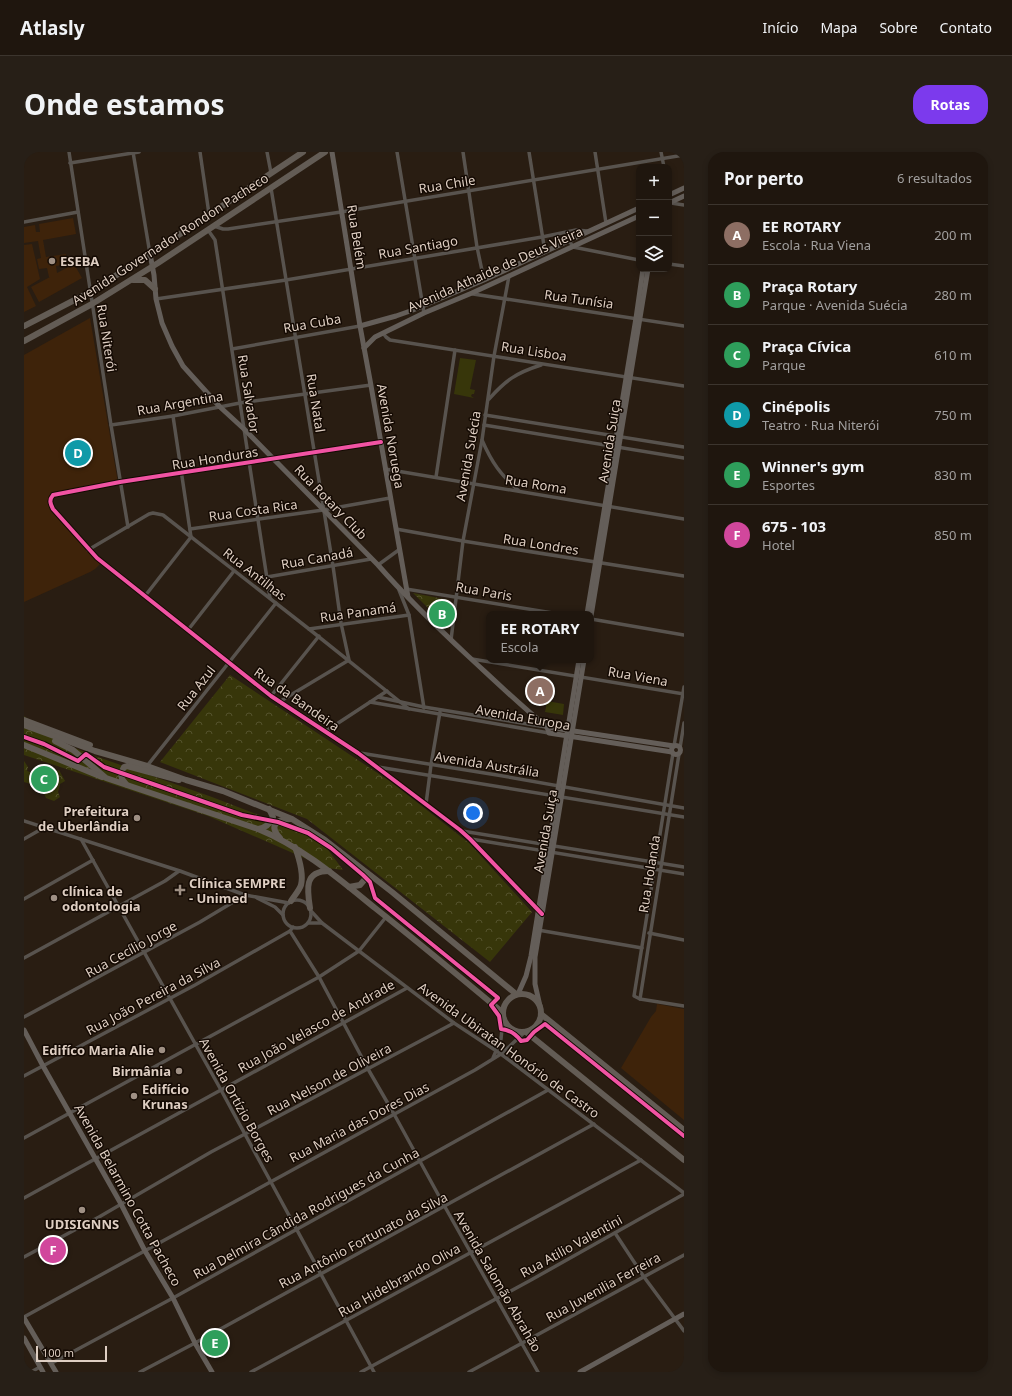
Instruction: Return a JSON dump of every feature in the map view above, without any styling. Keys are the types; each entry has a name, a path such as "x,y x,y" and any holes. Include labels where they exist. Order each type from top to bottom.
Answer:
{"main road":[{"name":"Avenida Governador Rondon Pacheco","path":"24,326 90,292 150,254 270,171 303,152"},
{"name":"Avenida Governador Rondon Pacheco","path":"24,341 92,304 152,267 325,152"},
{"path":"131,280 145,280 155,289"},
{"path":"24,720 93,746 121,759"},
{"path":"24,725 95,751 224,791 292,819 325,840 392,892 517,994 529,995 533,997 540,1006 541,1014 538,1024 531,1030 525,1032 513,1030 508,1027 503,1019 502,1012 506,1001 517,994"},
{"path":"24,729 67,746 106,778"},
{"path":"24,744 106,778 258,829 280,838 329,871 502,1012"},
{"path":"126,784 122,779 121,773 127,766 173,780 186,780"},
{"path":"258,829 267,826 271,821 272,817 269,809"},
{"path":"280,838 275,833 275,825 280,820 292,819"},
{"path":"290,902 298,890 301,881 301,869 295,847"},
{"path":"311,909 308,887 311,877 320,871 329,871"},
{"path":"349,887 360,885 366,878 367,873"},
{"path":"541,1014 684,1130"},
{"path":"525,1032 684,1160"}],"street":[{"name":"Rua Niterói","path":"69,152 110,425 128,527"},
{"path":"133,152 150,254"},
{"path":"70,163 139,152"},
{"path":"200,152 209,214"},
{"path":"267,152 270,171"},
{"name":"Rua Belém","path":"332,152 360,326"},
{"path":"397,152 424,313"},
{"path":"463,152 484,280"},
{"path":"529,152 545,252"},
{"path":"595,152 606,224"},
{"path":"661,152 663,164"},
{"name":"Rua Chile","path":"211,228 228,229 342,212 684,155"},
{"name":"Rua Natal","path":"270,188 273,197 341,623 349,660"},
{"path":"672,193 684,188"},
{"path":"672,202 684,196"},
{"path":"672,203 684,205"},
{"name":"Avenida Athaide de Deus Vieira","path":"396,316 484,280 636,209"},
{"path":"24,222 78,212"},
{"name":"Avenida Athaide de Deus Vieira","path":"364,348 375,337 424,313 472,293 636,217"},
{"name":"Rua Salvador","path":"211,228 215,240 270,598"},
{"name":"Rua Santiago","path":"156,299 286,280 576,230 589,231"},
{"path":"569,240 573,247 636,259"},
{"name":"Rua Rotary Club","path":"150,254 156,299 162,323 172,346 184,366 220,407 244,429 399,589 516,702 548,730"},
{"path":"672,264 684,266"},
{"name":"Avenida Suiça","path":"639,318 643,272"},
{"name":"Avenida Suiça","path":"592,611 618,436 647,272"},
{"name":"Avenida Suécia","path":"451,640 455,596 463,541 482,440 494,356 509,276"},
{"name":"Rua Tunísia","path":"472,293 684,326"},
{"name":"Rua Cuba","path":"232,349 360,326 396,316"},
{"name":"Avenida Noruega","path":"360,326 408,598"},
{"name":"Rua Lisboa","path":"383,333 390,340 684,386"},
{"path":"362,335 368,338 375,337"},
{"path":"436,477 455,350"},
{"path":"488,400 503,383 513,376 543,364"},
{"name":"Rua Argentina","path":"110,425 173,416 240,403 371,385"},
{"path":"485,415 684,447"},
{"path":"145,596 191,537 173,416"},
{"path":"484,425 684,458"},
{"path":"482,440 490,459 498,471 520,492"},
{"name":"Rua Honduras","path":"53,495 120,482 381,442"},
{"name":"Rua Roma","path":"385,469 684,519"},
{"name":"Rua da Bandeira","path":"53,495 50,499 53,509 88,550 97,558 279,702 358,753 460,830 540,912"},
{"name":"Rua Costa Rica","path":"190,529 323,510 390,498"},
{"name":"Rua Antilhas","path":"88,550 149,514 154,512 158,513 319,636 409,709"},
{"name":"Rua Londres","path":"396,529 684,576"},
{"path":"378,566 400,549"},
{"name":"Rua Canadá","path":"267,577 371,559"},
{"name":"Avenida Suiça","path":"588,611 598,563"},
{"path":"188,630 234,571"},
{"path":"399,589 409,615"},
{"name":"Rua Paris","path":"406,589 542,611"},
{"path":"408,598 409,615 424,712"},
{"name":"Rua Azul","path":"147,766 276,603"},
{"name":"Rua Panamá","path":"309,629 341,623 409,615"},
{"path":"594,620 684,635"},
{"path":"271,696 319,636"},
{"name":"Rua Viena","path":"471,659 486,661"},
{"path":"279,702 349,660"},
{"name":"Rua Viena","path":"496,663 683,694"},
{"name":"Avenida Suiça","path":"517,994 526,976 537,930 559,796 572,734 579,676 579,663"},
{"name":"Avenida Suiça","path":"561,787 566,733 583,663"},
{"name":"Rua Holanda","path":"684,687 634,996 640,999 670,806 681,750 684,723"},
{"path":"326,731 387,691"},
{"name":"Avenida Europa","path":"378,697 440,712 673,750 677,746 681,750"},
{"name":"Avenida Europa","path":"370,702 424,712 440,712"},
{"path":"426,804 429,775 440,712"},
{"name":"Avenida Austrália","path":"358,753 497,775 684,808"},
{"name":"Avenida Austrália","path":"377,767 684,817"},
{"path":"637,809 638,800"},
{"path":"24,820 179,871 245,895 290,902"},
{"path":"24,839 45,827"},
{"path":"460,830 684,867"},
{"name":"Avenida Ortízio Borges","path":"81,839 245,1134 374,1372"},
{"path":"470,839 684,874"},
{"path":"585,857 586,851"},
{"path":"24,899 93,860"},
{"path":"24,958 165,881 179,871"},
{"name":"Rua Cecílio Jorge","path":"24,1017 144,953 245,895"},
{"path":"252,896 268,903 283,915 286,922 292,929 301,928 308,923 310,920 311,909 304,902 295,900 290,902 285,907 283,915"},
{"name":"Avenida Ubiratan Honório de Castro","path":"311,909 322,923 358,951 454,1023 501,1054 684,1193"},
{"path":"24,1138 319,977 358,951 386,917"},
{"path":"308,923 322,923"},
{"name":"Avenida Salomão Abrahão","path":"292,929 419,1161 538,1372"},
{"name":"Rua João Pereira da Silva","path":"24,1076 170,999 292,929"},
{"path":"537,930 648,948"},
{"name":"Avenida Suiça","path":"537,930 535,969 537,995 540,1006"},
{"path":"644,932 684,940"},
{"name":"Rua João Velasco de Andrade","path":"24,1198 407,988"},
{"path":"640,999 684,1006"},
{"path":"493,1059 501,1039 503,1019"},
{"name":"Rua Nelson de Oliveira","path":"24,1257 211,1152 454,1023"},
{"name":"Avenida Belarmino Cotta Pacheco","path":"24,1030 145,1251 173,1298 195,1343 212,1372"},
{"name":"Rua Maria das Dores Dias","path":"24,1317 447,1086 501,1054 525,1032"},
{"name":"Rua Delmira Cândida Rodrigues da Cunha","path":"52,1363 173,1298 548,1090"},
{"name":"Rua Antônio Fortunato da Silva","path":"140,1372 445,1207 594,1124"},
{"name":"Rua Hidelbrando Oliva","path":"251,1372 641,1160"},
{"name":"Rua Atilio Valentini","path":"361,1372 615,1233 684,1193"},
{"path":"615,1233 644,1277 684,1331"},
{"name":"Rua Juvenilia Ferreira","path":"469,1372 684,1255"},
{"path":"580,1372 684,1314"},
{"path":"24,1317 56,1372"},
{"path":"24,1338 41,1370 31,1372"}],"shaded area":[{"name":"ESEBA","path":"73,218 76,234 43,240 46,257 66,254 67,264 56,266 57,273 74,264 82,278 39,302 31,287 50,277 47,268 39,269 37,259 41,258 38,241 24,243 24,227 35,225 36,232 40,232 39,224"},
{"path":"32,244 40,279 27,287 36,306 24,312 24,245"},
{"path":"90,318 118,483 54,495 51,499 53,509 102,562 90,572 24,602 24,355"},
{"path":"657,1004 684,1009 684,1120 621,1068 656,1011"}],"green space":[{"path":"460,358 476,360 470,389 475,390 474,394 471,396 474,398 454,394"},
{"path":"413,593 449,600 449,629"},
{"path":"230,675 391,782 469,843 532,912 490,962 307,819 160,762"},
{"path":"547,701 564,704 563,715 545,712"},
{"path":"24,716 60,742 285,825 323,843 343,870 327,868 208,816 24,755"},
{"path":"24,761 28,767 27,771 45,777 59,770 65,781 60,784 58,792 60,797 54,801 46,798 41,787 24,782"}],"cycle path":[{"path":"381,442 120,482 53,495 50,500 53,509 97,558 271,696 358,753 460,830 542,914"},
{"path":"24,737 44,744 78,761 86,754 104,767 242,815 278,822 308,833 331,848 363,875 370,882 375,898 498,998 491,1005 499,1016 501,1029 507,1030 517,1036 521,1041 527,1040 534,1032 545,1024 684,1136"}],"place":[{"name":"ESEBA","path":"52,261"},
{"name":"Cinépolis","path":"78,453"},
{"name":"Praça Rotary","path":"442,614"},
{"name":"EE ROTARY","path":"540,691"},
{"name":"Praça Cívica","path":"44,779"},
{"name":"Prefeitura de Uberlândia","path":"137,818"},
{"name":"Clínica SEMPRE - Unimed","path":"180,890"},
{"name":"clínica de odontologia","path":"54,898"},
{"name":"Edifíco Maria Alie","path":"162,1050"},
{"name":"Birmânia","path":"179,1071"},
{"name":"Edifício Krunas","path":"134,1096"},
{"name":"UDISIGNNS","path":"82,1210"},
{"name":"675 - 103","path":"53,1250"},
{"name":"Winner's gym","path":"215,1343"}]}
